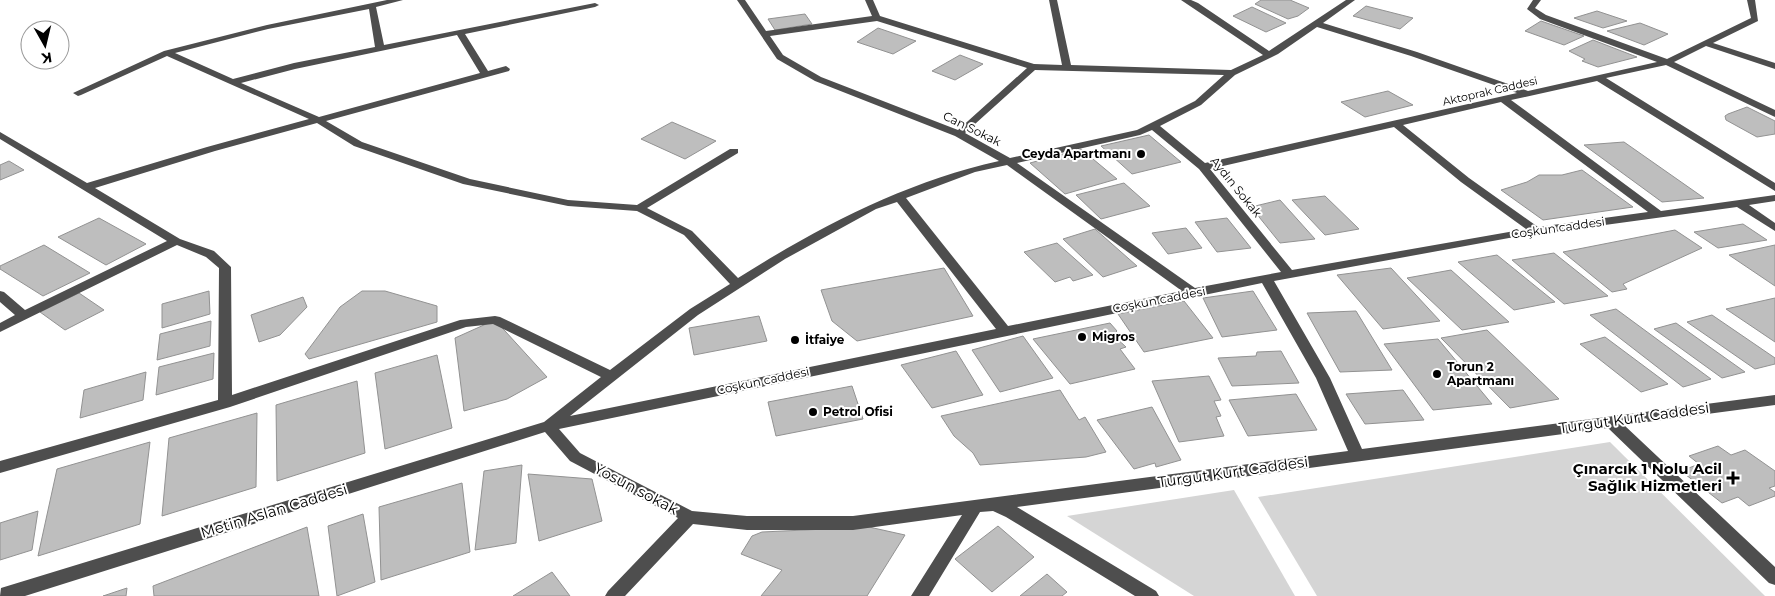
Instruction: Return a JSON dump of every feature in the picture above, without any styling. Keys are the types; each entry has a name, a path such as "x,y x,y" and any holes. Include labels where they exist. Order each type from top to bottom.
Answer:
{"street":[{"path":"78,93 167,53 210,40 399,0"},
{"name":"Can Sokak","path":"741,0 762,34 780,58 818,79 959,134 1009,162 1194,293"},
{"path":"869,0 877,18"},
{"path":"1053,0 1067,68"},
{"path":"1185,0 1269,55"},
{"path":"548,426 694,312 782,256 872,207 972,170 1140,132 1198,103 1232,73 1269,55 1351,0"},
{"path":"1536,0 1531,9 1543,16 1667,62 1775,114"},
{"name":"Aktoprak Caddesi","path":"1203,167 1667,62 1755,19 1751,0"},
{"path":"372,5 380,48"},
{"path":"233,82 294,66 595,5"},
{"path":"762,34 877,18 1033,67 1232,73"},
{"path":"1317,24 1414,54 1528,94"},
{"path":"460,33 485,74"},
{"path":"1705,43 1775,66"},
{"path":"167,53 318,120 358,144 467,182 568,203 639,208 688,232 737,284"},
{"path":"959,134 1033,67"},
{"path":"86,187 211,148 506,69"},
{"path":"1599,78 1775,188"},
{"path":"1503,99 1658,214"},
{"path":"1395,123 1465,180 1536,232"},
{"name":"Aydın Sokak","path":"1153,126 1203,167 1289,275"},
{"path":"0,135 176,241 210,254 225,267 225,403"},
{"path":"639,208 734,151"},
{"path":"898,197 1005,331"},
{"name":"Coşkun caddesi","path":"548,426 1005,331 1289,275 1536,232 1775,198"},
{"path":"1739,203 1775,228"},
{"path":"0,328 176,241"},
{"path":"1266,280 1323,378 1357,455"},
{"path":"0,295 24,316"},
{"path":"0,467 225,403 465,323 494,320 610,376"},
{"name":"Turgut Kurt Caddesi","path":"690,517 747,523 853,522 1775,400"},
{"path":"1610,422 1775,578"},
{"name":"Yosun sokak","path":"548,426 575,457 690,517 614,596"},
{"name":"Metin Aslan Caddesi","path":"1,596 548,426"},
{"path":"920,596 984,505 1012,512 1150,596"}],"shaded area":[{"path":"1610,442 1765,596 1317,596 1258,497"},
{"path":"1234,490 1295,596 1194,596 1067,516"}],"building":[{"path":"1261,0 1290,0 1309,8 1298,16 1288,19 1255,4"},
{"path":"1366,6 1413,18 1400,29 1353,16"},
{"path":"1252,7 1286,23 1266,32 1233,16"},
{"path":"1597,11 1627,21 1603,28 1574,18"},
{"path":"805,14 812,24 775,30 768,19"},
{"path":"1541,21 1584,36 1564,45 1525,31"},
{"path":"1640,23 1668,34 1644,45 1607,31"},
{"path":"878,28 916,41 893,54 857,42"},
{"path":"1593,40 1637,57 1598,67 1582,61 1585,59 1569,51"},
{"path":"960,55 983,64 955,80 932,71"},
{"path":"1388,91 1413,105 1365,117 1341,102"},
{"path":"1747,107 1775,121 1775,134 1757,137 1726,120 1725,116 1728,114"},
{"path":"672,122 716,141 685,159 641,139"},
{"name":"Ceyda Apartmanı","path":"1149,135 1181,162 1132,174 1101,146"},
{"path":"1624,142 1704,198 1662,202 1584,145"},
{"path":"1081,149 1117,179 1065,194 1030,163"},
{"path":"9,161 24,170 0,180 0,165"},
{"path":"1582,170 1633,207 1543,220 1501,190 1527,182 1539,175 1562,175"},
{"path":"1124,183 1150,206 1101,219 1076,195"},
{"path":"1325,196 1359,229 1325,235 1292,200"},
{"path":"1280,200 1315,239 1280,243 1251,207"},
{"path":"99,218 146,244 106,265 58,237"},
{"path":"1227,218 1251,248 1217,252 1195,222"},
{"path":"1743,224 1767,240 1718,248 1694,232"},
{"path":"1186,228 1202,248 1168,254 1152,233"},
{"path":"1095,229 1137,266 1103,277 1063,239"},
{"path":"1675,230 1702,248 1623,284 1627,289 1612,292 1563,252"},
{"path":"1057,243 1093,275 1073,281 1070,277 1055,282 1024,252"},
{"path":"44,245 90,273 43,296 0,269 0,266"},
{"path":"1775,245 1775,286 1729,255"},
{"path":"1554,253 1608,296 1564,304 1512,260"},
{"path":"1497,255 1555,302 1514,310 1458,262"},
{"path":"944,268 973,316 857,341 832,321 821,290"},
{"path":"1391,268 1440,321 1383,329 1337,275"},
{"path":"1451,270 1509,322 1462,330 1407,278"},
{"path":"209,291 210,314 162,328 162,304"},
{"path":"362,291 385,291 437,306 437,322 309,359 305,354 340,307"},
{"path":"1253,291 1277,330 1222,337 1203,298"},
{"path":"79,293 104,310 65,330 40,312"},
{"path":"303,297 307,307 280,335 259,342 251,315"},
{"path":"1775,298 1775,342 1726,309"},
{"path":"1184,301 1213,338 1144,352 1118,314"},
{"path":"1616,309 1711,379 1683,387 1590,315"},
{"path":"1356,311 1392,370 1340,372 1307,313"},
{"path":"1712,315 1775,358 1775,364 1755,369 1687,322"},
{"path":"759,316 767,341 694,355 689,328"},
{"path":"495,320 547,377 507,399 464,411 455,338"},
{"path":"211,321 210,346 157,360 160,334"},
{"path":"1110,323 1117,331 1113,335 1126,347 1120,349 1135,369 1070,384 1033,339"},
{"path":"1676,323 1745,372 1722,378 1654,329"},
{"path":"1487,330 1559,399 1510,408 1441,338"},
{"path":"1023,336 1053,378 1000,392 972,350"},
{"path":"1605,337 1668,384 1641,392 1580,344"},
{"name":"Torun 2 Apartmanı","path":"1438,339 1492,404 1433,410 1384,344"},
{"path":"956,351 983,395 932,408 901,365"},
{"path":"1281,351 1299,383 1232,386 1218,358 1256,356 1257,352"},
{"path":"214,353 213,379 156,395 159,367"},
{"path":"437,355 452,428 385,449 375,373"},
{"path":"146,372 143,400 80,418 84,390"},
{"path":"1209,376 1221,400 1214,401 1221,416 1216,417 1224,436 1179,442 1152,381"},
{"path":"357,381 365,453 277,481 276,405"},
{"path":"852,386 863,419 776,436 768,402"},
{"path":"1060,390 1079,420 1085,417 1106,452 1086,457 980,465 973,453 954,436 941,416"},
{"path":"1403,390 1424,420 1365,424 1346,394"},
{"path":"1296,394 1317,430 1248,436 1229,400"},
{"path":"1152,407 1181,460 1156,467 1155,463 1134,469 1097,420"},
{"path":"257,413 256,487 162,516 169,438"},
{"path":"150,442 140,524 38,556 57,469"},
{"name":"Çınarcık 1 Nolu Acil Sağlık Hizmetleri","path":"1718,446 1731,455 1745,450 1775,471 1775,486 1769,488 1775,492 1775,496 1749,506 1738,497 1722,503 1681,471 1699,464 1689,456"},
{"path":"522,465 516,543 475,550 484,471"},
{"path":"528,474 592,479 602,521 539,541"},
{"path":"462,483 470,552 381,580 379,507"},
{"path":"38,511 32,550 0,560 0,523"},
{"path":"363,514 375,582 337,596 328,526"},
{"path":"998,526 1034,557 992,592 955,559"},
{"path":"307,527 319,596 154,596 153,586"},
{"path":"869,527 905,535 867,596 761,596 782,570 741,554 752,536 762,532"},
{"path":"552,572 570,596 513,596"},
{"path":"1047,574 1067,592 1062,596 1020,596"},
{"path":"127,588 126,596 103,596"}],"place":[{"name":"Ceyda Apartmanı","path":"1141,154"},
{"name":"Migros","path":"1082,337"},
{"name":"İtfaiye","path":"795,340"},
{"name":"Torun 2 Apartmanı","path":"1437,374"},
{"name":"Petrol Ofisi","path":"813,412"},
{"name":"Çınarcık 1 Nolu Acil Sağlık Hizmetleri","path":"1733,478"}]}
